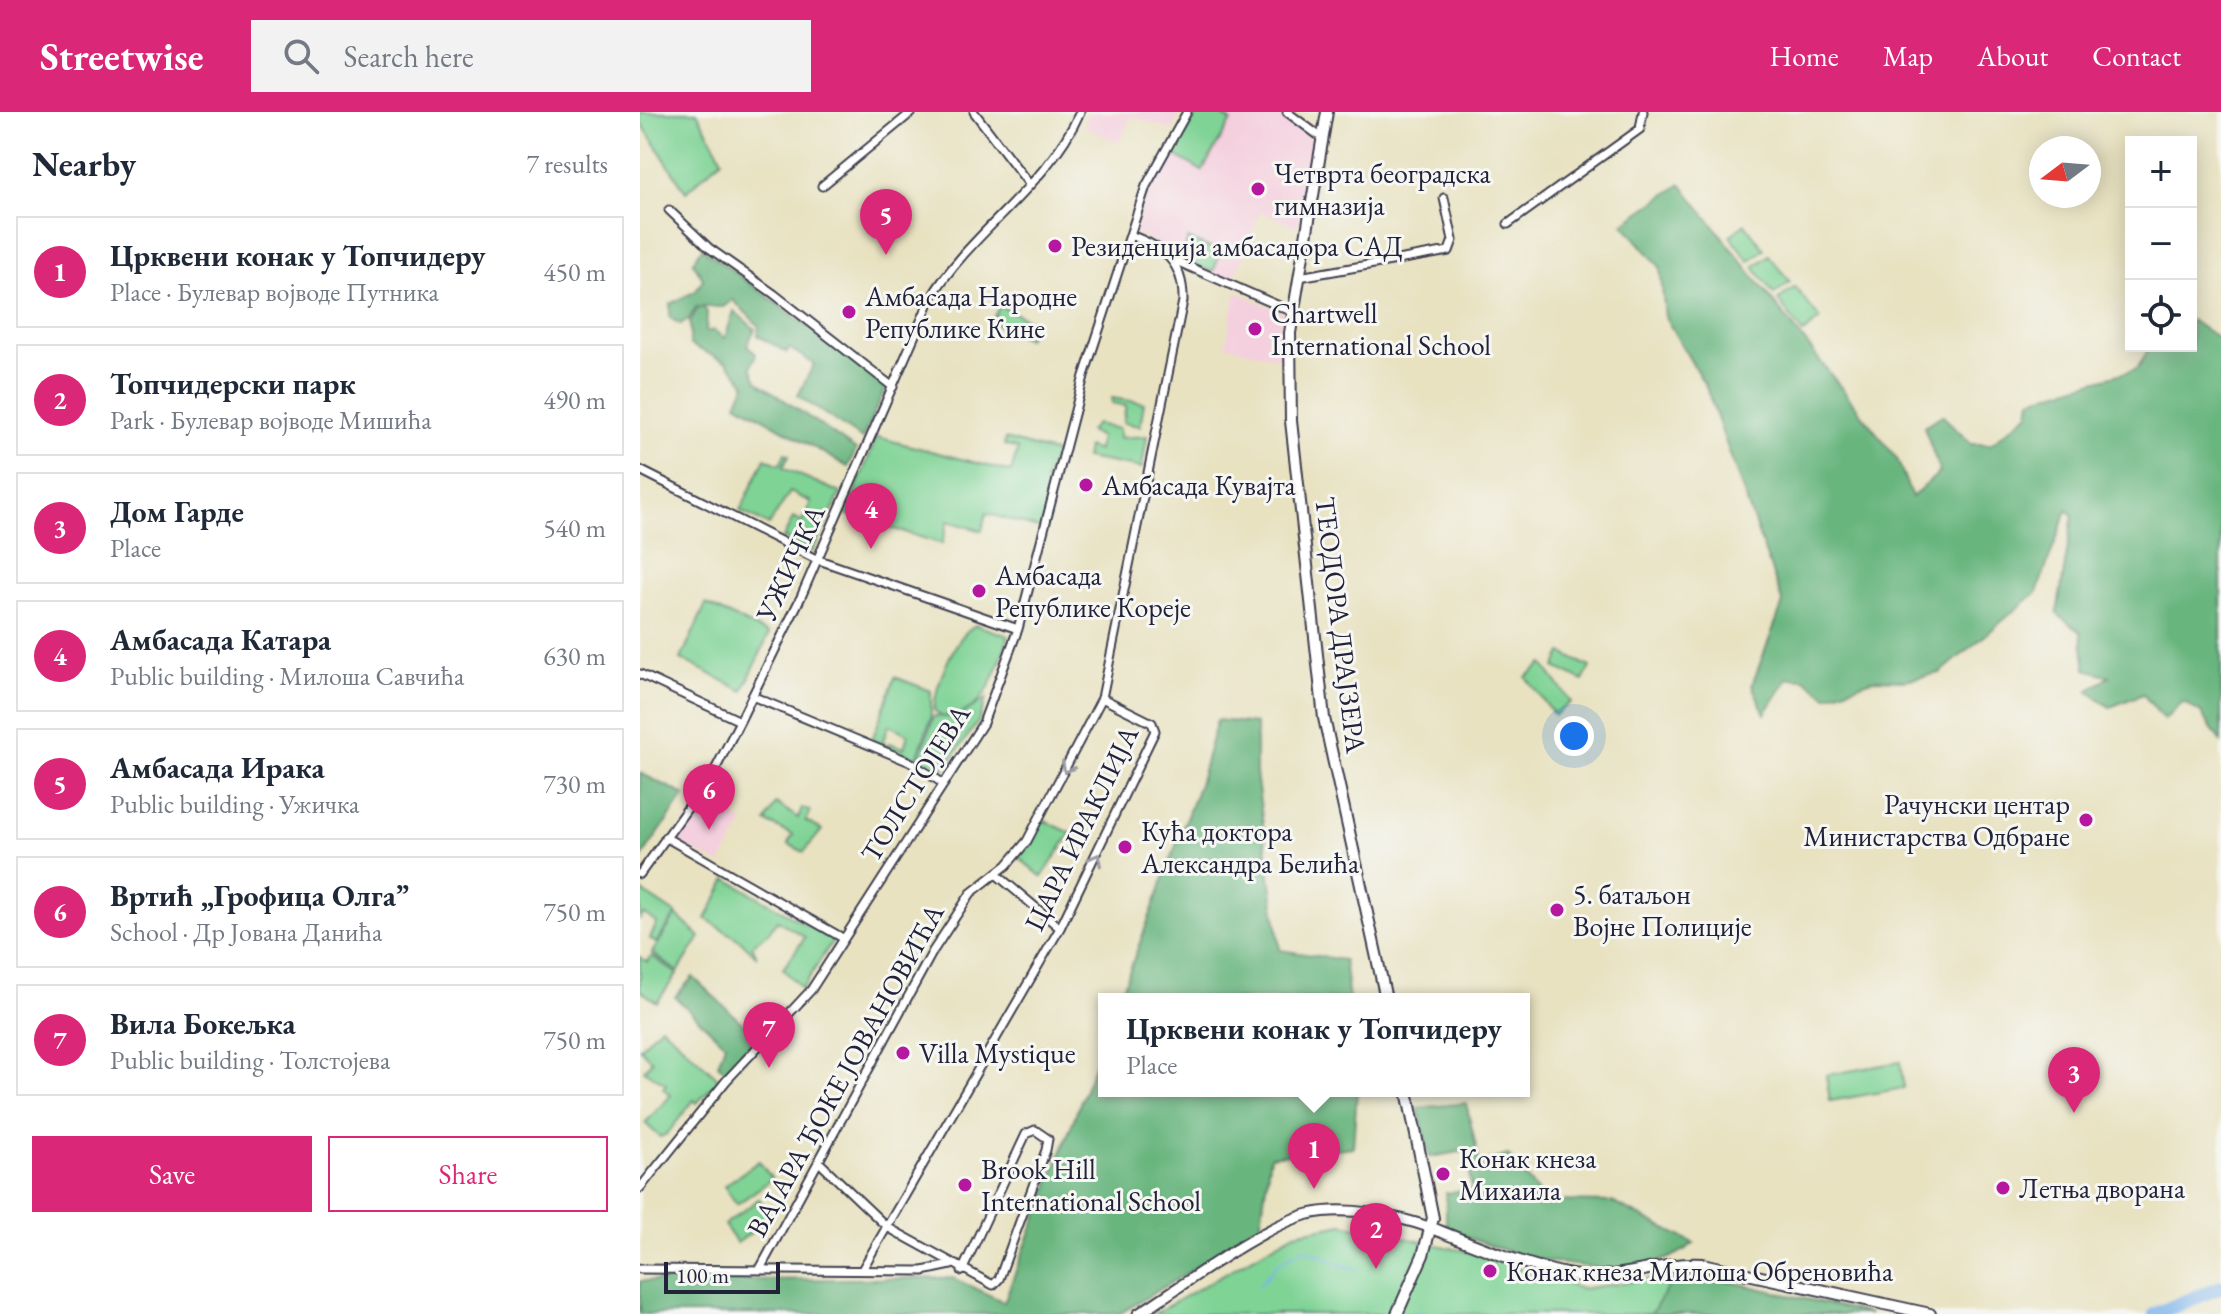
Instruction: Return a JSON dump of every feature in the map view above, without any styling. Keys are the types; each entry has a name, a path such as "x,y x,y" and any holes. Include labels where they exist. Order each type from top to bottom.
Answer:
{"main road":[{"name":"ТЕОДОРА ДРАЈЗЕРА","path":"1327,112 1293,312 1289,349 1291,421 1320,688 1385,993"},
{"path":"1397,1314 1432,1228 1431,1197 1408,1097"},
{"path":"1432,1228 1577,1276 1604,1276 1673,1265 1702,1264 1930,1314"}],"street":[{"path":"822,186 912,112"},
{"path":"974,112 1029,184"},
{"name":"УЖИЧКА","path":"640,874 715,770 740,721 937,289 1063,145 1080,112"},
{"name":"ТОЛСТОЈЕВА","path":"640,1188 726,1081 811,990 841,937 983,723 1018,629 1084,376 1130,235 1149,179 1187,112"},
{"path":"1287,112 1322,138"},
{"path":"1508,224 1640,129 1643,112"},
{"path":"1299,277 1449,251 1453,240 1444,198"},
{"path":"669,210 709,248 774,294 893,387"},
{"path":"1130,235 1154,244 1173,260 1293,312"},
{"name":"ЦАРА ИРАКЛИЈА","path":"863,1268 1060,928 1101,850 1156,728 1152,723 1102,698 1183,301 1180,276 1173,260"},
{"path":"640,470 816,559 1018,629"},
{"path":"640,674 740,721"},
{"path":"752,696 910,762 944,784"},
{"name":"ВАЈАРА ЂОКЕ ЈОВАНОВИЋА","path":"760,1269 933,951 971,893 996,874 1027,841 1102,698"},
{"path":"665,837 841,937"},
{"path":"996,874 1060,928"},
{"path":"820,1163 887,1227 951,1265 962,1271 993,1285 999,1279 1046,1150 1048,1139 1044,1134 1032,1130 1026,1134 962,1271"},
{"path":"1138,1314 1265,1235 1303,1216 1345,1212 1432,1228"},
{"path":"640,1269 863,1268 923,1271 951,1265"}],"shaded area":[{"path":"1089,112 1180,112 1172,130 1131,116 1119,143 1083,126"},
{"path":"1195,112 1275,112 1313,141 1298,228 1260,211 1233,282 1176,259 1165,248 1134,232 1155,172 1159,165 1163,166"},
{"name":"Chartwell International School","path":"1236,292 1282,312 1280,359 1226,345"},
{"path":"703,801 744,822 720,864 672,839"}],"green space":[{"path":"640,112 697,112 722,159 686,192 640,121"},
{"path":"1198,112 1217,112 1231,121 1202,171 1173,154"},
{"path":"1681,184 1897,459 1912,497 1940,472 1924,427 1942,415 1971,444 1991,444 2029,413 2031,399 2137,369 2147,352 2197,352 2197,324 2221,340 2221,742 2201,713 2183,702 2164,720 2143,694 2110,707 2088,691 2110,676 2086,669 2081,632 2057,614 2073,515 2067,510 2037,592 1940,673 1905,680 1875,679 1827,696 1805,679 1788,678 1765,714 1752,685 1783,603 1706,387 1665,317 1660,267 1623,224"},
{"path":"1745,224 1764,249 1749,261 1730,236"},
{"path":"1188,239 1221,252 1213,272 1180,259"},
{"path":"702,248 887,385 862,439 798,396 814,364 789,348 787,352 758,336 759,326 733,300 723,307 696,307 689,319 680,324 670,318 670,304 696,291 703,279 693,262"},
{"path":"1769,255 1790,282 1774,294 1754,267"},
{"path":"1795,287 1820,319 1803,333 1778,300"},
{"path":"1000,306 1035,323 1027,339 991,322"},
{"path":"703,307 707,312 706,332 713,330 725,338 734,311 755,329 747,345 756,354 751,367 757,381 856,450 848,467 737,403 746,384 727,362 690,345 690,322 697,309"},
{"path":"1112,398 1144,403 1140,426 1123,423 1126,406 1112,403"},
{"path":"1096,424 1119,429 1119,438 1147,436 1142,468 1085,458 1087,447 1098,451 1100,437 1089,431"},
{"path":"877,437 1011,472 1018,449 1004,445 1005,439 1056,453 1045,481 1052,483 1041,529 986,513 982,531 948,521 942,544 846,514"},
{"path":"785,453 789,455 783,468 841,493 812,552 783,538 793,518 802,522 811,502 790,492 769,525 740,511 765,458 780,465"},
{"path":"706,604 769,634 743,691 681,659"},
{"path":"976,625 1009,636 994,677 980,700 970,709 942,717 934,710 942,676 960,639"},
{"path":"1562,653 1590,667 1583,681 1555,667"},
{"path":"1543,664 1571,702 1554,715 1526,677"},
{"path":"895,677 931,691 931,718 917,758 887,747 889,743 904,748 908,734 889,725 883,740 886,746 872,740"},
{"path":"986,699 978,722 940,774 919,759 934,716 957,717"},
{"path":"1217,720 1256,724 1256,773 1280,950 1344,960 1348,993 1121,993 1200,781"},
{"path":"640,773 685,795 640,860"},
{"path":"776,803 798,818 802,808 810,811 806,821 822,830 804,852 788,844 793,835 766,822"},
{"path":"1043,820 1071,833 1042,877 1018,857"},
{"path":"727,879 833,940 802,989 783,969 805,937 777,920 768,933 752,945 757,957 741,941 706,919"},
{"path":"640,890 676,914 656,943 650,939 657,923 644,914 640,919"},
{"path":"676,915 700,937 678,972 652,953"},
{"path":"652,956 677,974 657,1002 640,990 640,957 647,962"},
{"path":"693,977 757,1037 725,1071 718,1064 725,1044 675,997"},
{"path":"661,1026 719,1079 697,1103 694,1100 667,1134 660,1137 645,1123 671,1095 663,1088 666,1084 644,1070 652,1061 640,1048"},
{"path":"1098,1056 1098,1097 1357,1097 1353,1147 1270,1156 1260,1229 1119,1314 640,1314 640,1281 953,1278 1004,1302"},
{"path":"1900,1062 1904,1088 1830,1101 1826,1075"},
{"path":"1466,1103 1480,1164 1508,1155 1545,1201 1612,1202 1694,1243 1669,1258 1639,1266 1606,1268 1572,1265 1503,1250 1446,1229 1446,1193 1472,1190 1465,1151 1430,1157 1418,1108"},
{"path":"759,1161 772,1179 737,1204 724,1186"},
{"path":"759,1199 772,1217 737,1243 724,1225"},
{"path":"1343,1224 1473,1253 1581,1289 1676,1275 1723,1280 1870,1314 1154,1314 1295,1233"},
{"path":"1676,1275 1723,1280 1870,1314 1651,1314"}],"waterway":[{"path":"1260,1285 1277,1264 1303,1249 1358,1269"},
{"path":"2155,1314 2221,1287"},
{"path":"1421,1310 1422,1314"}],"place":[{"name":"Четврта београдска гимназија","path":"1258,189"},
{"name":"Резиденција амбасадора САД","path":"1055,246"},
{"name":"Амбасада Ирака","path":"886,255"},
{"name":"Амбасада Народне Републике Кине","path":"849,312"},
{"name":"Chartwell International School","path":"1255,329"},
{"name":"Амбасада Кувајта","path":"1086,485"},
{"name":"Амбасада Катара","path":"871,549"},
{"name":"Амбасада Републике Кореје","path":"979,591"},
{"name":"Рачунски центар Министарства Одбране","path":"2086,820"},
{"name":"Вртић „Грофица Олга”","path":"709,830"},
{"name":"Кућа доктора Александра Белића","path":"1125,847"},
{"name":"5. батаљон Војне Полиције","path":"1557,910"},
{"name":"Villa Mystique","path":"903,1053"},
{"name":"Вила Бокељка","path":"769,1068"},
{"name":"Дом Гарде","path":"2074,1113"},
{"name":"Конак кнеза Михаила","path":"1443,1174"},
{"name":"Brook Hill International School","path":"965,1185"},
{"name":"Летња дворана","path":"2003,1188"},
{"name":"Црквени конак у Топчидеру","path":"1314,1189"},
{"name":"Топчидерски парк","path":"1376,1269"},
{"name":"Конак кнеза Милоша Обреновића","path":"1490,1271"}]}
